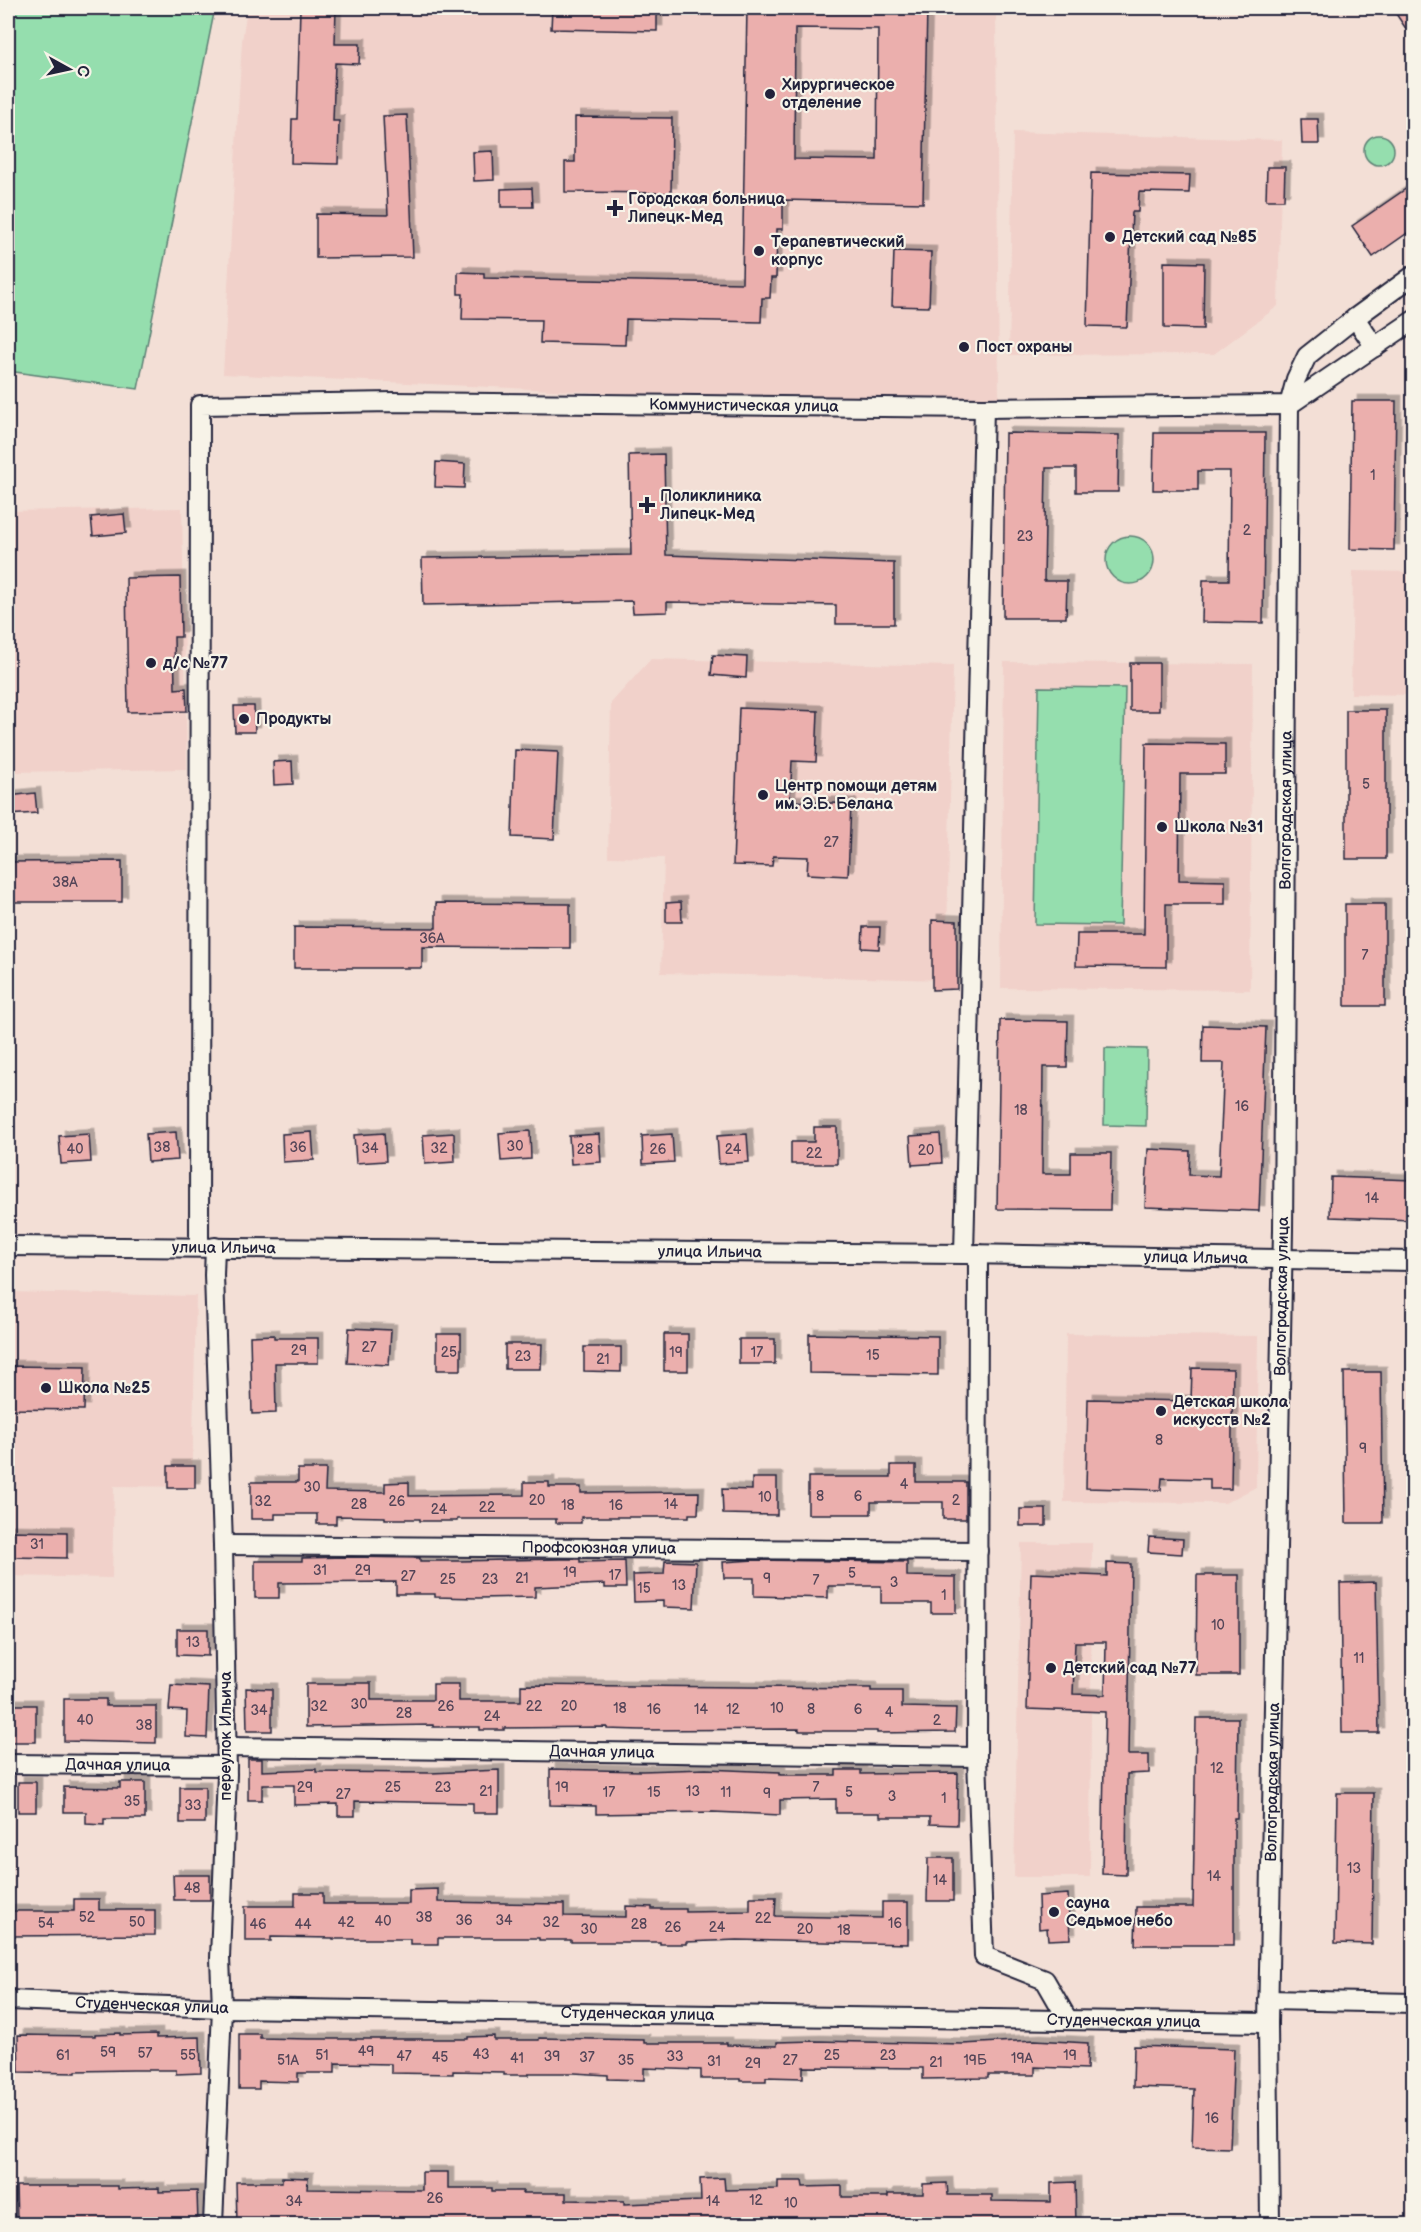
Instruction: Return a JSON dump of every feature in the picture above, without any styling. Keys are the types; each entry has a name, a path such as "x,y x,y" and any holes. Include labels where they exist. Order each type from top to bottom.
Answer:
{"street":[{"path":"1289,405 1296,379 1307,356 1413,275"},
{"path":"1354,318 1375,347"},
{"path":"1289,405 1413,320"},
{"name":"Коммунистическая улица","path":"200,405 394,402 984,408 1289,405"},
{"name":"переулок Ильича","path":"200,405 207,1247 214,1275 227,1747 220,1958 222,2008 213,2224"},
{"name":"Волгоградская улица","path":"1270,2224 1268,2000 1282,1259 1289,405"},
{"path":"984,408 971,1254 978,1551 977,1757 984,1956 1045,1980 1068,2020"},
{"name":"улица Ильича","path":"8,1246 971,1254 1413,1261"},
{"name":"Профсоюзная улица","path":"223,1545 978,1551"},
{"name":"Дачная улица","path":"227,1747 977,1757"},
{"name":"Дачная улица","path":"8,1764 227,1766"},
{"name":"Студенческая улица","path":"8,2000 222,2008 1268,2023"},
{"path":"1268,2000 1413,2003"}],"shaded area":[{"name":"Городская больница Липецк-Мед","path":"247,8 996,8 999,399 673,396 223,374 242,41"},
{"path":"1013,132 1282,140 1278,306 1214,354 1009,355"},
{"path":"182,508 187,769 12,772 8,511"},
{"path":"1353,571 1413,572 1413,695 1351,694"},
{"path":"651,659 953,666 946,980 661,973 664,858 608,857 611,703"},
{"path":"1004,662 1253,664 1250,990 1001,988"},
{"path":"8,1292 196,1296 192,1487 114,1486 112,1578 8,1576"},
{"name":"Детская школа искусств №2","path":"1066,1334 1258,1336 1256,1487 1225,1503 1064,1502"},
{"path":"1021,1543 1092,1543 1090,1877 1014,1877"}],"green space":[{"path":"8,8 215,8 138,389 8,371"},
{"path":"1379,135 1390,139 1394,150 1390,161 1379,165 1368,161 1364,150 1368,139"},
{"path":"1130,536 1147,543 1154,560 1147,577 1130,584 1113,577 1106,560 1113,543"},
{"path":"1039,687 1125,688 1120,925 1035,924"},
{"path":"1105,1048 1147,1049 1146,1126 1104,1125"}],"building":[{"path":"300,8 336,8 335,44 360,44 359,64 335,63 333,121 339,121 338,164 291,163 292,119 297,119"},
{"path":"552,8 657,8 657,31 551,29"},
{"path":"747,8 927,8 923,203 783,200 783,229 777,229 776,278 771,278 770,298 762,298 761,322 626,319 625,345 540,343 541,320 462,319 463,294 458,294 458,272 484,273 484,278 742,283","holes":["795,28 878,29 877,160 794,159"]},
{"path":"1392,8 1413,8 1413,39"},
{"path":"407,115 413,257 316,258 316,214 388,215 383,116"},
{"path":"575,117 672,118 671,193 565,192 565,162 575,162"},
{"path":"1301,119 1318,119 1319,144 1302,144"},
{"path":"493,151 494,180 474,181 473,152"},
{"path":"1267,167 1285,167 1284,200 1266,200"},
{"name":"Детский сад №85","path":"1091,173 1190,175 1189,193 1139,192 1138,212 1132,212 1127,327 1087,326"},
{"path":"1413,184 1413,229 1373,257 1352,226"},
{"path":"532,188 533,207 501,207 501,189"},
{"path":"894,251 931,252 929,307 892,306"},
{"path":"1164,262 1204,263 1203,329 1164,328"},
{"path":"1352,401 1396,401 1394,550 1350,549"},
{"path":"1005,433 1119,435 1118,492 1076,492 1076,468 1046,468 1044,581 1067,581 1066,618 1003,618"},
{"path":"1154,433 1265,433 1263,623 1202,622 1203,580 1229,580 1230,471 1198,471 1198,490 1153,490"},
{"path":"664,454 666,555 894,563 894,624 836,624 836,605 667,602 667,612 633,613 632,601 423,605 422,558 631,555 629,455"},
{"path":"436,462 465,464 464,488 435,487"},
{"path":"124,514 126,533 93,536 91,517"},
{"name":"д/с №77","path":"180,577 181,637 174,637 175,689 186,688 187,711 128,712 126,578"},
{"path":"713,655 747,657 746,678 711,675"},
{"path":"1130,663 1159,663 1159,711 1130,711"},
{"name":"Продукты","path":"234,706 254,706 255,732 235,732"},
{"name":"Центр помощи детям им. Э.Б. Белана","path":"739,708 818,711 816,762 792,761 790,801 851,804 848,876 807,874 808,857 773,856 772,866 733,865"},
{"path":"1346,710 1386,710 1386,859 1346,859"},
{"name":"Школа №31","path":"1146,743 1225,744 1225,774 1180,774 1179,880 1225,881 1225,904 1166,904 1166,967 1076,966 1077,934 1144,934"},
{"path":"515,750 558,752 554,839 512,837"},
{"path":"292,761 293,784 274,785 273,762"},
{"path":"35,793 37,813 8,815 8,796"},
{"path":"122,861 122,902 8,902 8,862"},
{"path":"681,902 682,922 666,922 666,903"},
{"path":"436,903 570,904 570,948 422,947 422,968 294,968 294,927 436,928"},
{"path":"1345,904 1385,904 1385,1006 1345,1006"},
{"path":"932,920 957,921 957,989 932,990"},
{"path":"863,927 880,927 879,949 862,948"},
{"path":"1000,1020 1068,1021 1067,1067 1043,1067 1042,1174 1071,1174 1071,1153 1111,1153 1110,1210 997,1209"},
{"path":"1203,1025 1266,1027 1259,1211 1145,1207 1148,1149 1190,1151 1189,1175 1219,1176 1224,1063 1202,1063"},
{"path":"814,1127 837,1127 837,1164 791,1164 791,1142 814,1142"},
{"path":"530,1131 531,1159 501,1161 499,1133"},
{"path":"176,1132 178,1160 148,1162 146,1134"},
{"path":"312,1132 314,1160 283,1162 282,1134"},
{"path":"384,1133 386,1161 356,1163 354,1135"},
{"path":"454,1133 455,1162 425,1164 423,1135"},
{"path":"89,1134 91,1162 61,1164 59,1136"},
{"path":"599,1134 601,1162 571,1164 569,1136"},
{"path":"672,1134 674,1162 643,1164 642,1136"},
{"path":"747,1134 749,1162 719,1164 717,1136"},
{"path":"940,1134 942,1163 912,1165 910,1136"},
{"path":"1331,1177 1413,1180 1413,1220 1330,1217"},
{"path":"349,1328 391,1330 389,1365 347,1363"},
{"path":"437,1334 461,1334 461,1370 437,1370"},
{"path":"664,1334 688,1334 688,1371 664,1371"},
{"path":"809,1334 938,1336 938,1375 809,1373"},
{"path":"274,1335 274,1338 318,1338 318,1363 275,1363 276,1413 252,1414 250,1336"},
{"path":"739,1339 775,1339 775,1364 739,1364"},
{"path":"505,1344 542,1344 541,1369 505,1369"},
{"path":"584,1347 621,1347 621,1372 584,1371"},
{"name":"Школа №25","path":"8,1366 85,1367 84,1410 8,1409"},
{"name":"Детская школа искусств №2","path":"1192,1368 1233,1369 1231,1489 1210,1489 1210,1479 1162,1478 1161,1490 1086,1488 1088,1399 1191,1401"},
{"path":"1344,1372 1381,1372 1383,1523 1346,1523"},
{"path":"891,1465 916,1465 916,1482 966,1482 966,1519 943,1519 943,1502 871,1502 871,1514 808,1514 808,1477 891,1477"},
{"path":"168,1466 195,1466 195,1488 168,1488"},
{"path":"298,1469 326,1469 325,1491 385,1492 385,1483 409,1482 409,1496 524,1495 524,1482 549,1482 549,1487 581,1487 581,1493 699,1492 698,1514 689,1514 689,1517 581,1517 581,1523 556,1523 556,1519 420,1521 420,1519 336,1516 336,1524 317,1524 317,1514 275,1514 275,1519 251,1519 251,1482 298,1482"},
{"path":"752,1478 777,1478 777,1515 723,1514 722,1489 752,1490"},
{"path":"1020,1509 1046,1509 1046,1526 1020,1526"},
{"path":"8,1531 67,1532 67,1558 8,1557"},
{"path":"1149,1537 1183,1539 1182,1554 1148,1552"},
{"path":"302,1558 420,1558 420,1561 580,1559 580,1562 625,1561 626,1588 605,1588 605,1584 535,1587 535,1597 478,1598 435,1597 435,1594 396,1594 396,1582 279,1583 279,1598 255,1598 255,1561 302,1561"},
{"path":"754,1560 907,1562 907,1576 956,1577 956,1613 931,1613 931,1603 881,1603 881,1586 828,1586 828,1598 754,1596 754,1578 724,1578 723,1562"},
{"path":"665,1561 696,1562 694,1608 663,1607 663,1601 634,1602 633,1575 664,1574"},
{"path":"1107,1563 1131,1564 1128,1755 1149,1755 1149,1773 1127,1774 1126,1875 1102,1874 1105,1712 1027,1709 1031,1573 1107,1576","holes":["1075,1642 1106,1642 1105,1695 1073,1694"]},
{"path":"1197,1575 1239,1575 1239,1675 1196,1675"},
{"path":"1376,1582 1379,1733 1342,1733 1340,1583"},
{"path":"177,1629 208,1629 208,1656 177,1655"},
{"path":"371,1683 371,1700 433,1700 433,1684 459,1684 459,1701 521,1701 521,1685 871,1688 871,1691 902,1691 902,1707 956,1708 955,1732 877,1733 877,1731 799,1731 799,1729 641,1730 607,1729 607,1727 480,1730 480,1727 433,1727 433,1725 306,1727 306,1684"},
{"path":"171,1685 209,1687 207,1738 186,1737 187,1711 169,1710"},
{"path":"246,1688 272,1689 272,1731 247,1731"},
{"path":"64,1699 106,1699 106,1706 156,1706 156,1743 64,1741"},
{"path":"11,1705 36,1705 36,1742 11,1742"},
{"path":"1196,1718 1238,1718 1237,1818 1234,1818 1234,1945 1135,1945 1136,1907 1193,1907"},
{"path":"248,1759 262,1759 262,1771 316,1769 316,1772 431,1773 499,1770 499,1813 473,1813 473,1803 355,1801 355,1816 338,1816 338,1804 294,1805 294,1785 262,1785 262,1800 248,1800"},
{"path":"550,1769 642,1771 706,1769 780,1772 780,1775 836,1775 836,1770 861,1770 861,1774 958,1773 957,1825 930,1824 930,1817 880,1817 880,1813 836,1813 836,1799 780,1800 780,1815 713,1812 596,1814 596,1806 550,1805"},
{"path":"18,1782 36,1782 36,1812 18,1812"},
{"path":"120,1782 145,1782 145,1819 104,1819 104,1825 86,1824 86,1812 64,1812 64,1787 120,1788"},
{"path":"180,1787 205,1787 205,1823 180,1823"},
{"path":"1337,1793 1374,1793 1372,1944 1335,1943"},
{"path":"928,1858 953,1858 953,1901 927,1901"},
{"path":"173,1875 210,1875 210,1900 174,1900"},
{"path":"438,1889 438,1902 564,1904 564,1916 626,1917 626,1906 686,1909 686,1912 750,1911 750,1897 776,1897 775,1916 882,1918 882,1902 908,1902 908,1944 737,1940 660,1944 660,1942 571,1942 571,1940 539,1940 539,1938 438,1938 438,1944 410,1944 410,1939 271,1937 271,1941 245,1941 245,1906 295,1906 295,1893 323,1893 323,1904 409,1904 409,1890"},
{"name":"сауна Седьмое небо","path":"1068,1894 1070,1939 1048,1940 1047,1928 1039,1929 1038,1896"},
{"path":"74,1899 99,1899 99,1910 155,1910 155,1935 8,1936 8,1911 74,1911"},
{"path":"120,2033 120,2035 157,2034 157,2038 200,2037 201,2073 176,2074 176,2070 19,2072 18,2035 95,2036 95,2034"},
{"path":"239,2034 260,2034 260,2038 309,2039 468,2039 468,2037 494,2036 494,2040 539,2040 539,2038 644,2040 644,2043 727,2043 727,2045 777,2046 777,2042 815,2041 963,2044 1035,2040 1088,2043 1087,2069 1035,2067 1035,2075 988,2075 988,2078 923,2079 923,2068 803,2067 803,2078 766,2077 766,2081 701,2079 701,2070 644,2068 644,2080 608,2079 608,2075 574,2073 504,2075 504,2072 453,2071 453,2074 391,2073 391,2064 335,2063 335,2073 298,2073 298,2082 259,2081 259,2089 239,2089"},
{"path":"1134,2046 1234,2049 1230,2148 1192,2147 1194,2089 1133,2087"},
{"path":"422,2172 448,2172 448,2188 492,2188 492,2191 523,2191 522,2193 566,2193 566,2200 624,2201 624,2204 701,2201 700,2179 724,2178 725,2190 778,2189 778,2181 802,2181 803,2187 842,2186 842,2197 923,2194 923,2184 947,2183 948,2195 992,2195 992,2201 1051,2202 1051,2183 1075,2182 1076,2224 753,2224 753,2222 237,2224 236,2182 282,2182 282,2177 308,2178 307,2189 422,2190"},
{"path":"16,2186 118,2186 118,2189 159,2188 159,2192 197,2191 198,2224 17,2222"}],"place":[{"name":"Хирургическое отделение","path":"770,94"},
{"name":"Городская больница Липецк-Мед","path":"615,208"},
{"name":"Детский сад №85","path":"1110,237"},
{"name":"Терапевтический корпус","path":"759,251"},
{"name":"Пост охраны","path":"964,347"},
{"name":"Поликлиника Липецк-Мед","path":"647,505"},
{"name":"д/с №77","path":"151,663"},
{"name":"Продукты","path":"244,719"},
{"name":"Центр помощи детям им. Э.Б. Белана","path":"763,795"},
{"name":"Школа №31","path":"1162,827"},
{"name":"Школа №25","path":"46,1388"},
{"name":"Детская школа искусств №2","path":"1161,1411"},
{"name":"Детский сад №77","path":"1051,1668"},
{"name":"сауна Седьмое небо","path":"1054,1912"}]}
